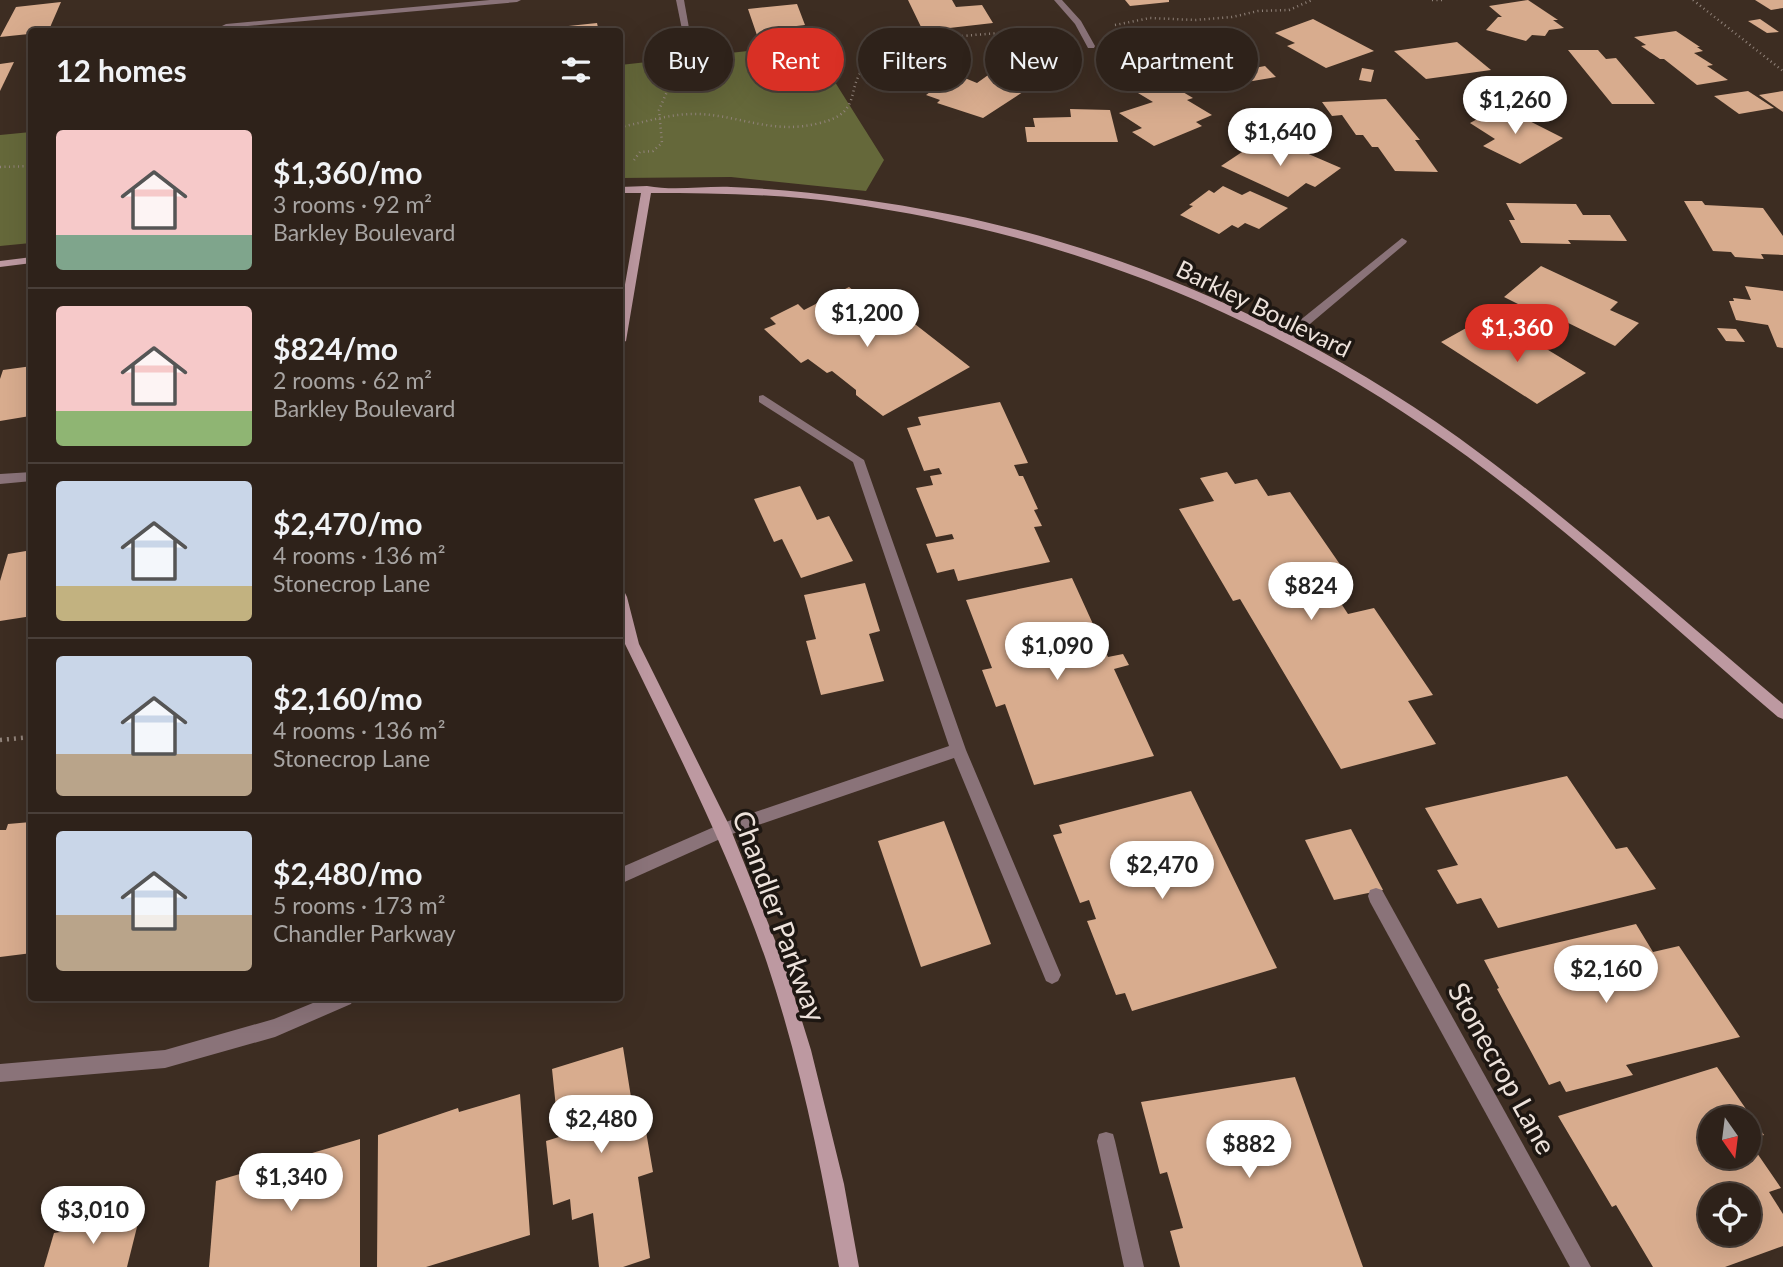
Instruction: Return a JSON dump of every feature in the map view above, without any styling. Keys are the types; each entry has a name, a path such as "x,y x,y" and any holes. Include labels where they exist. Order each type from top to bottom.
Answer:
{"main road":[{"path":"623,324 647,189"},
{"name":"Barkley Boulevard","path":"623,190 790,194 955,218 1036,238 1132,269 1228,309 1287,337 1395,400 1513,485 1783,713"},
{"path":"0,264 28,260"},
{"name":"Chandler Parkway","path":"623,609 632,644 723,830 775,963 802,1050 834,1184 849,1267"}],"street":[{"path":"226,26 517,0"},
{"path":"680,0 686,28"},
{"path":"1058,0 1078,23 1091,46"},
{"path":"1287,337 1402,241"},
{"path":"763,399 858,460 958,750 1052,975"},
{"path":"0,479 28,477"},
{"path":"623,875 723,830 958,750"},
{"name":"Stonecrop Lane","path":"1376,896 1581,1267"},
{"path":"0,1073 165,1059 275,1028 338,1001"},
{"path":"1107,1141 1134,1267"}],"path":[{"path":"1078,23 1121,26 1150,18 1215,19 1258,10 1289,10 1312,0"},
{"path":"1432,0 1442,0"},
{"path":"1693,0 1783,71"},
{"path":"623,126 658,118 710,115 740,122 792,127 823,122 848,111 860,73 877,58 922,45 985,35"},
{"path":"647,189 634,160 640,152 653,151 662,143 663,132 658,118 664,91"},
{"path":"0,167 28,166"},
{"path":"0,740 28,737"}],"green space":[{"path":"747,51 747,91 841,91 884,160 866,191 731,177 623,178 623,65 644,62 644,91 733,91 733,53"},
{"path":"28,132 28,243 0,246 0,135"}],"building":[{"path":"908,0 952,0 956,7 982,5 993,23 949,28 922,28"},
{"path":"1125,0 1169,0 1169,2 1130,6"},
{"path":"1528,0 1558,20 1553,20 1564,28 1549,30 1545,36 1532,35 1526,41 1486,30 1498,17 1502,17 1489,6"},
{"path":"1755,0 1783,0 1783,8 1771,10"},
{"path":"61,2 50,28 28,28 28,34 0,37 16,7"},
{"path":"797,4 805,25 755,28 748,9"},
{"path":"1313,19 1374,51 1326,68 1287,46 1295,43 1275,33"},
{"path":"1760,19 1779,32 1767,33 1748,21"},
{"path":"597,23 598,28 559,28"},
{"path":"1676,31 1700,47 1697,47 1703,51 1694,53 1713,65 1707,66 1728,80 1697,85 1664,59 1641,46 1646,45 1634,37"},
{"path":"1457,42 1491,70 1426,79 1394,51"},
{"path":"1568,50 1598,50 1606,59 1616,58 1655,104 1612,104"},
{"path":"14,62 0,91 0,64"},
{"path":"1265,66 1276,77 1258,80 1258,67"},
{"path":"1362,68 1374,70 1371,82 1359,80"},
{"path":"985,77 985,91 1024,91 983,118 937,103 940,100 926,95 932,91 971,91 971,81 977,83"},
{"path":"1181,91 1193,98 1187,100 1212,115 1196,122 1202,126 1154,146 1132,132 1142,128 1119,113 1153,102 1138,93"},
{"path":"1748,91 1774,108 1739,114 1714,96"},
{"path":"1783,91 1783,112 1759,95"},
{"path":"1386,99 1420,140 1415,140 1438,172 1395,171 1378,147 1372,147 1363,135 1356,135 1342,115 1332,116 1322,102"},
{"path":"1070,109 1110,110 1118,142 1027,142 1025,127 1035,127 1033,118 1071,117"},
{"path":"1494,110 1503,114 1510,111 1563,138 1520,164 1483,146 1495,139 1470,123"},
{"path":"1260,140 1284,151 1290,146 1341,168 1315,187 1306,183 1288,197 1221,166"},
{"path":"1223,186 1242,195 1250,191 1288,208 1259,229 1245,223 1238,228 1232,225 1219,234 1180,215 1209,190 1214,193"},
{"path":"1684,201 1702,201 1705,205 1763,208 1783,236 1783,255 1761,254 1764,259 1735,257 1731,252 1713,251"},
{"path":"1506,203 1576,204 1583,215 1610,215 1627,241 1568,240 1571,244 1521,243 1509,220 1515,220"},
{"path":"1541,266 1618,302 1610,310 1639,323 1615,346 1552,315 1548,319 1504,297"},
{"path":"1745,286 1783,291 1783,348 1777,347 1768,325 1736,320 1729,301 1734,301 1733,298 1751,300"},
{"path":"849,287 875,308 871,310 878,315 893,307 970,367 883,416 856,395 856,390 832,371 827,373 808,359 801,363 764,329 776,324 770,318 798,304 804,310"},
{"path":"1468,327 1491,342 1503,334 1525,348 1535,342 1586,373 1537,404 1441,342"},
{"path":"1717,328 1736,329 1745,342 1726,341"},
{"path":"28,367 28,416 0,421 0,379 3,370"},
{"path":"1000,402 1028,463 1014,465 1019,476 1023,476 1038,509 1034,510 1042,526 1034,527 1050,562 958,581 954,569 937,573 926,544 954,539 952,534 936,537 916,488 933,485 930,476 942,474 939,468 924,471 907,428 921,425 918,417"},
{"path":"1227,472 1235,484 1257,479 1268,496 1290,492 1348,576 1327,582 1348,614 1374,608 1433,695 1408,701 1436,744 1341,769 1240,599 1233,601 1179,509 1214,501 1200,478"},
{"path":"800,486 817,520 829,516 853,561 801,578 782,539 774,542 754,499"},
{"path":"28,551 28,617 0,621 0,581 8,554"},
{"path":"1072,578 1108,657 1123,654 1129,665 1114,669 1154,756 1034,785 1005,704 996,707 982,670 992,668 966,600"},
{"path":"865,583 880,631 869,634 884,681 821,695 806,641 816,639 804,595"},
{"path":"1567,776 1616,849 1627,847 1656,889 1498,928 1481,898 1457,904 1437,870 1458,865 1425,808"},
{"path":"1191,791 1277,968 1132,1011 1125,993 1116,995 1087,921 1096,919 1089,900 1080,903 1053,835 1062,833 1059,825"},
{"path":"944,821 991,944 921,967 878,841"},
{"path":"28,822 28,954 0,957 0,830 6,830 8,824"},
{"path":"1351,829 1383,890 1334,900 1305,840"},
{"path":"1636,924 1653,952 1679,946 1740,1037 1626,1065 1633,1075 1566,1092 1560,1081 1549,1085 1484,960"},
{"path":"623,1047 634,1116 643,1114 653,1172 638,1177 650,1258 623,1267 599,1267 593,1213 572,1220 570,1199 553,1205 546,1141 559,1137 552,1069"},
{"path":"1717,1067 1744,1106 1698,1106 1698,1169 1761,1169 1761,1159 1781,1188 1769,1192 1783,1214 1783,1246 1725,1267 1653,1267 1616,1205 1612,1207 1558,1116"},
{"path":"1295,1077 1363,1267 1180,1267 1170,1231 1183,1228 1167,1172 1160,1174 1141,1102"},
{"path":"520,1094 530,1235 426,1267 377,1267 378,1135 458,1108 459,1112"},
{"path":"360,1139 360,1267 209,1267 216,1181"},
{"path":"139,1219 127,1267 44,1267 54,1233"}]}
